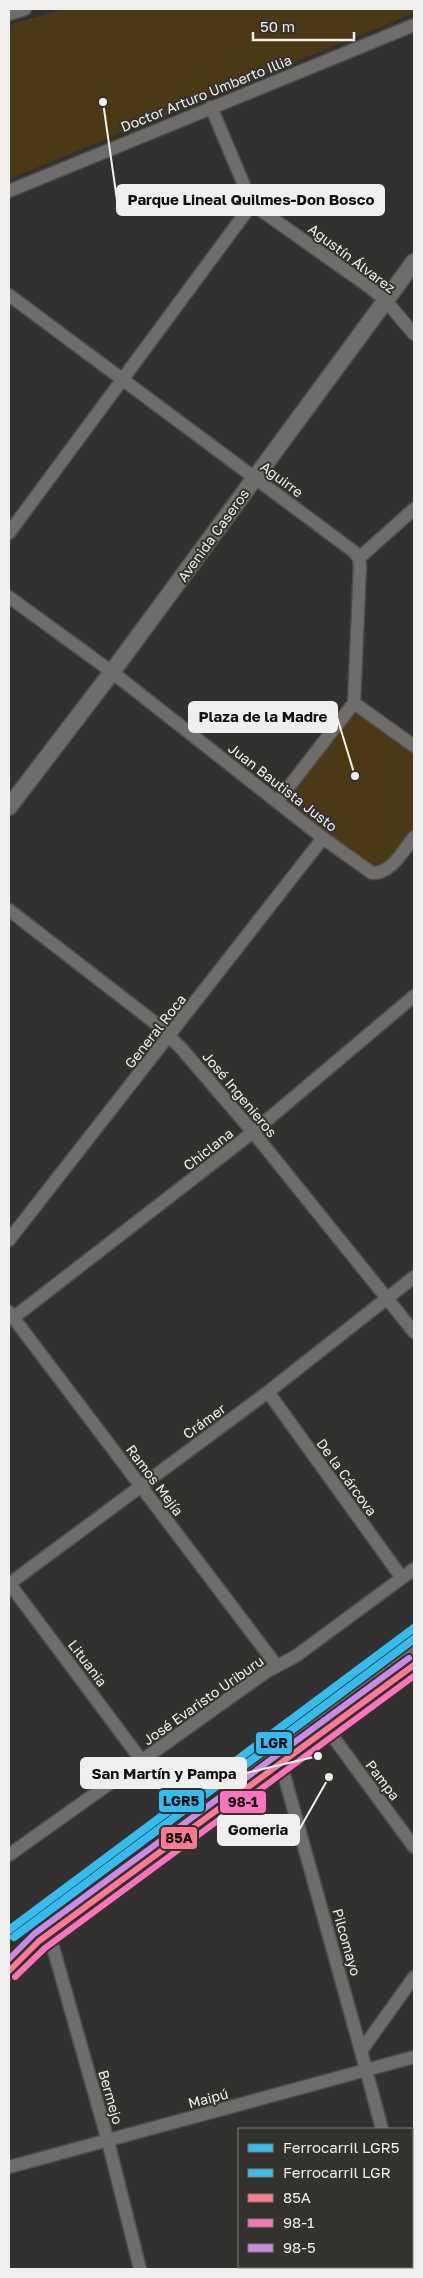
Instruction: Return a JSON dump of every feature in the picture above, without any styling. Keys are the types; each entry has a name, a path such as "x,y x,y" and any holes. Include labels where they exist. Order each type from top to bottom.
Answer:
{"main road":[{"path":"9,1971 44,1937 414,1666"},
{"path":"9,1954 44,1937"}],"street":[{"path":"9,14 25,9"},
{"name":"Doctor Arturo Umberto Illia","path":"9,191 414,25"},
{"path":"9,534 252,204 212,107"},
{"name":"Agustín Álvarez","path":"252,204 368,286 386,301 414,334"},
{"name":"Avenida Caseros","path":"9,807 112,672 414,262"},
{"name":"Aguirre","path":"9,295 353,551 359,558"},
{"path":"277,802 354,703 359,558 414,509"},
{"name":"Juan Bautista Justo","path":"9,596 112,672 323,838 372,873 379,874 386,871 414,838"},
{"path":"354,703 412,741"},
{"name":"General Roca","path":"9,1240 323,838"},
{"name":"José Ingenieros","path":"9,910 170,1036 254,1132 414,1332"},
{"name":"Chiclana","path":"11,1315 254,1132 414,996"},
{"name":"Crámer","path":"9,1583 268,1392 414,1277"},
{"name":"Ramos Mejía","path":"11,1315 277,1666"},
{"name":"De la Cárcova","path":"268,1392 402,1578"},
{"name":"José Evaristo Uriburu","path":"9,1855 277,1666 296,1656 414,1569"},
{"name":"Lituania","path":"9,1583 142,1761"},
{"path":"244,1790 261,1765 279,1746 414,1647"},
{"name":"Pampa","path":"328,1730 414,1847"},
{"name":"Pilcomayo","path":"281,1764 362,2050 382,2128"},
{"name":"Bermejo","path":"44,1937 108,2141 140,2269"},
{"path":"362,2050 414,1977"},
{"name":"Maipú","path":"9,2167 414,2057"}],"shaded area":[{"path":"65,9 414,9 414,13 9,179 9,25"},
{"path":"354,703 414,746 414,837 379,874 277,802"}],"rail line":[{"name":"LGR5","path":"9,1930 414,1628"},
{"name":"LGR","path":"14,1937 414,1639"}],"transit line":[{"name":"98-5","path":"9,1959 34,1934 409,1658"},
{"name":"85A","path":"9,1971 39,1941 414,1665"},
{"name":"98-1","path":"15,1977 45,1948 414,1676"}],"place":[{"name":"Parque Lineal Quilmes-Don Bosco","path":"103,102"},
{"name":"Plaza de la Madre","path":"355,776"},
{"name":"San Martín y Pampa","path":"318,1756"},
{"name":"Gomeria","path":"329,1777"}]}
